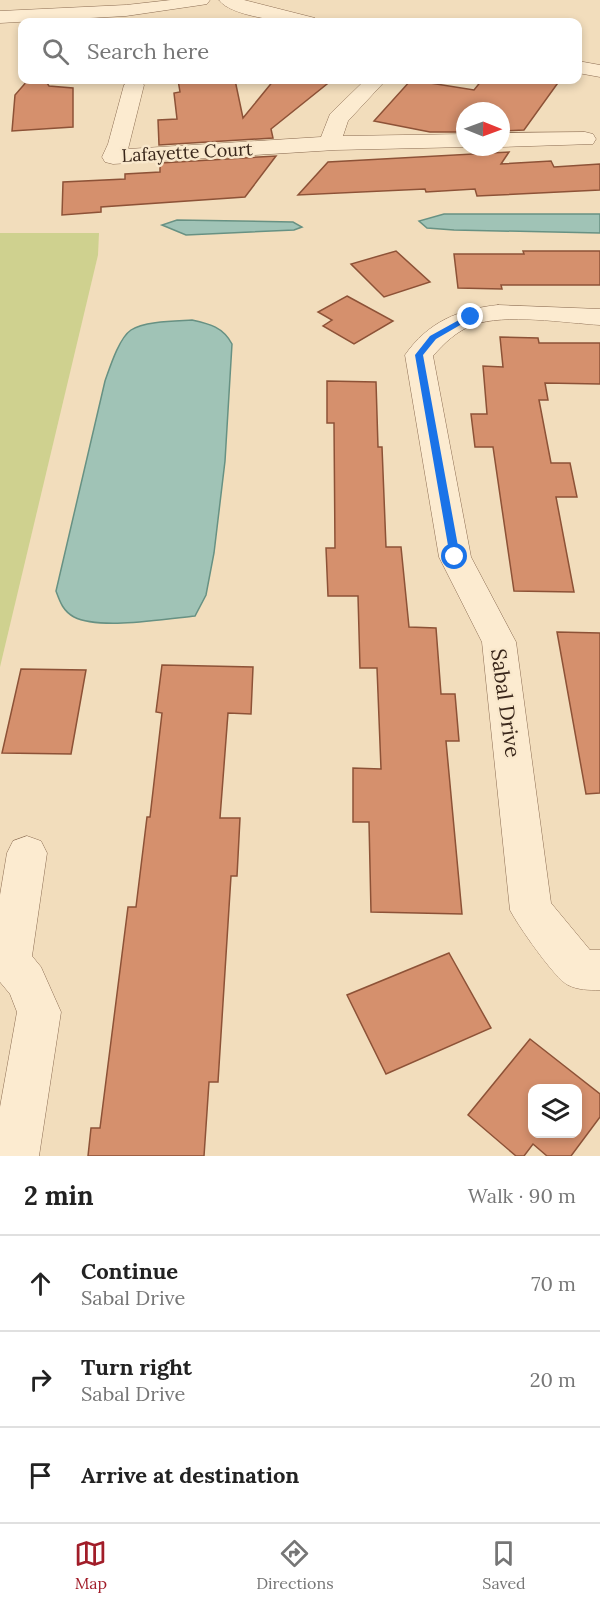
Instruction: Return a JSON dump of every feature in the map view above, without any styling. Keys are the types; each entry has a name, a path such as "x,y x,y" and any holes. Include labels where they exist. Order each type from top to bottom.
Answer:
{"street":[{"path":"0,17 117,13 163,9 201,0"},
{"path":"228,0 258,11 290,18"},
{"path":"582,68 600,71"},
{"path":"372,84 338,118 332,136 335,143 456,141"},
{"name":"Lafayette Court","path":"134,85 119,144 113,157 335,143"},
{"path":"510,140 585,139"},
{"name":"Sabal Drive","path":"600,317 507,313 471,317 433,337 419,355 455,557 499,642 531,909 580,970 600,970"},
{"path":"15,1156 39,1012 26,981 5,961 27,853"}],"green space":[{"path":"0,233 99,233 98,255 0,667"}],"shaded area":[{"path":"444,214 600,214 600,233 454,230 427,228 419,221"},
{"path":"177,220 293,222 302,227 294,230 186,235 162,225"},
{"path":"192,320 215,327 232,344 225,461 214,553 206,595 195,616 116,623 85,621 74,617 65,609 56,591 105,381 112,361 123,339 131,330 160,322"}],"building":[{"path":"25,84 48,84 73,88 73,127 12,131 15,95"},
{"path":"179,84 236,84 243,118 271,84 327,84 271,129 273,138 159,145 158,120 177,119 174,93 180,92"},
{"path":"407,84 436,84 474,90 479,84 557,84 524,130 510,131 510,102 456,102 456,132 430,132 374,121"},
{"path":"456,155 506,156 501,164 551,161 554,167 600,164 600,190 477,196 475,189 298,195 328,162"},
{"path":"276,156 245,197 101,207 101,212 62,215 63,182 125,179 125,174 160,172 160,163"},
{"path":"396,251 430,282 384,297 351,264"},
{"path":"523,251 600,251 600,285 501,285 502,289 458,288 454,254 524,254"},
{"path":"347,296 393,321 354,344 323,326 332,320 318,312"},
{"path":"500,337 538,338 539,343 600,343 600,384 545,383 548,400 539,400 551,463 570,463 577,497 556,497 574,592 514,591 493,447 475,447 471,414 487,414 483,366 503,367"},
{"path":"327,381 376,382 378,447 382,447 386,547 401,547 409,627 436,628 441,694 455,694 459,741 446,741 462,914 371,912 369,822 353,822 353,768 381,769 377,668 360,668 358,596 328,596 326,548 335,548 334,423 327,423"},
{"path":"557,632 600,633 600,793 586,794"},
{"path":"162,665 253,667 251,714 228,713 220,818 240,818 237,876 231,876 218,1082 209,1082 204,1156 88,1156 91,1128 100,1128 128,907 136,907 147,817 150,817 162,713 156,712"},
{"path":"21,669 86,670 71,754 2,753"},
{"path":"449,953 491,1028 386,1074 347,995"},
{"path":"530,1039 600,1094 600,1117 571,1156 547,1156 533,1144 524,1156 516,1156 468,1115"}],"route":[{"path":"455,557 419,355 433,337 471,317"}]}
